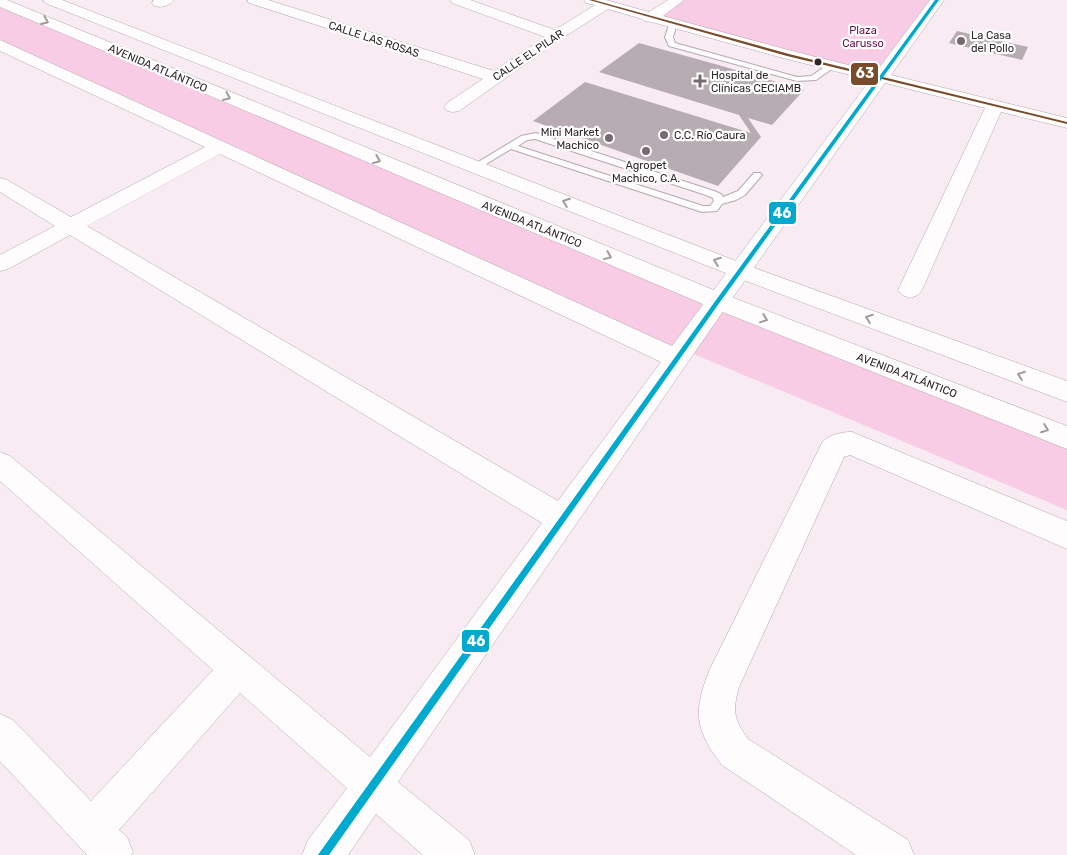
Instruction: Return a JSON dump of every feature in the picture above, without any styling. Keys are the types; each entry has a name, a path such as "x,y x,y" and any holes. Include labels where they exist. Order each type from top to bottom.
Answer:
{"street":[{"path":"0,2 6,0"},
{"name":"AVENIDA ATLÁNTICO","path":"50,0 741,271 1067,392"},
{"name":"CALLE LAS ROSAS","path":"254,0 495,77"},
{"path":"457,0 556,36"},
{"path":"650,18 677,0"},
{"path":"323,855 718,301 937,0"},
{"name":"AVENIDA ATLÁNTICO","path":"0,2 718,301 1067,438"},
{"path":"598,2 650,18 832,66 1067,123"},
{"name":"CALLE EL PILAR","path":"453,107 556,36 598,2"},
{"path":"0,45 677,359"},
{"path":"910,290 995,106"},
{"path":"0,264 218,147"},
{"path":"0,184 562,520"},
{"path":"893,855 735,752 724,738 715,721 715,702 722,684 833,449 839,444 852,443 1067,535"},
{"path":"0,464 454,855"},
{"path":"0,733 102,841 238,669"}],"lane":[{"path":"674,24 669,38 672,44 797,80 813,78 832,66"},
{"path":"475,167 524,138 536,136 710,192 719,201"},
{"path":"510,146 702,209 713,209 719,201 733,200 738,197 757,175"}],"green space":[{"name":"Plaza Carusso","path":"677,0 937,0 880,77 649,18"},
{"path":"0,2 1067,438 1067,510 684,350 677,359 0,45"}],"building":[{"path":"957,31 1028,47 1022,60 949,43"},
{"path":"639,43 804,90 772,125 748,118 761,137 718,186 533,121 585,82 751,133 739,115 599,72"}],"transit line":[{"name":"63","path":"591,0 788,55 1067,123"},
{"name":"46","path":"323,855 718,301 937,0"}],"place":[{"name":"La Casa del Pollo","path":"961,41"},
{"name":"Hospital de Clínicas CECIAMB","path":"700,81"},
{"name":"C.C. Río Caura","path":"664,135"},
{"name":"Mini Market Machico","path":"609,138"},
{"name":"Agropet Machico, C.A.","path":"646,151"}]}
